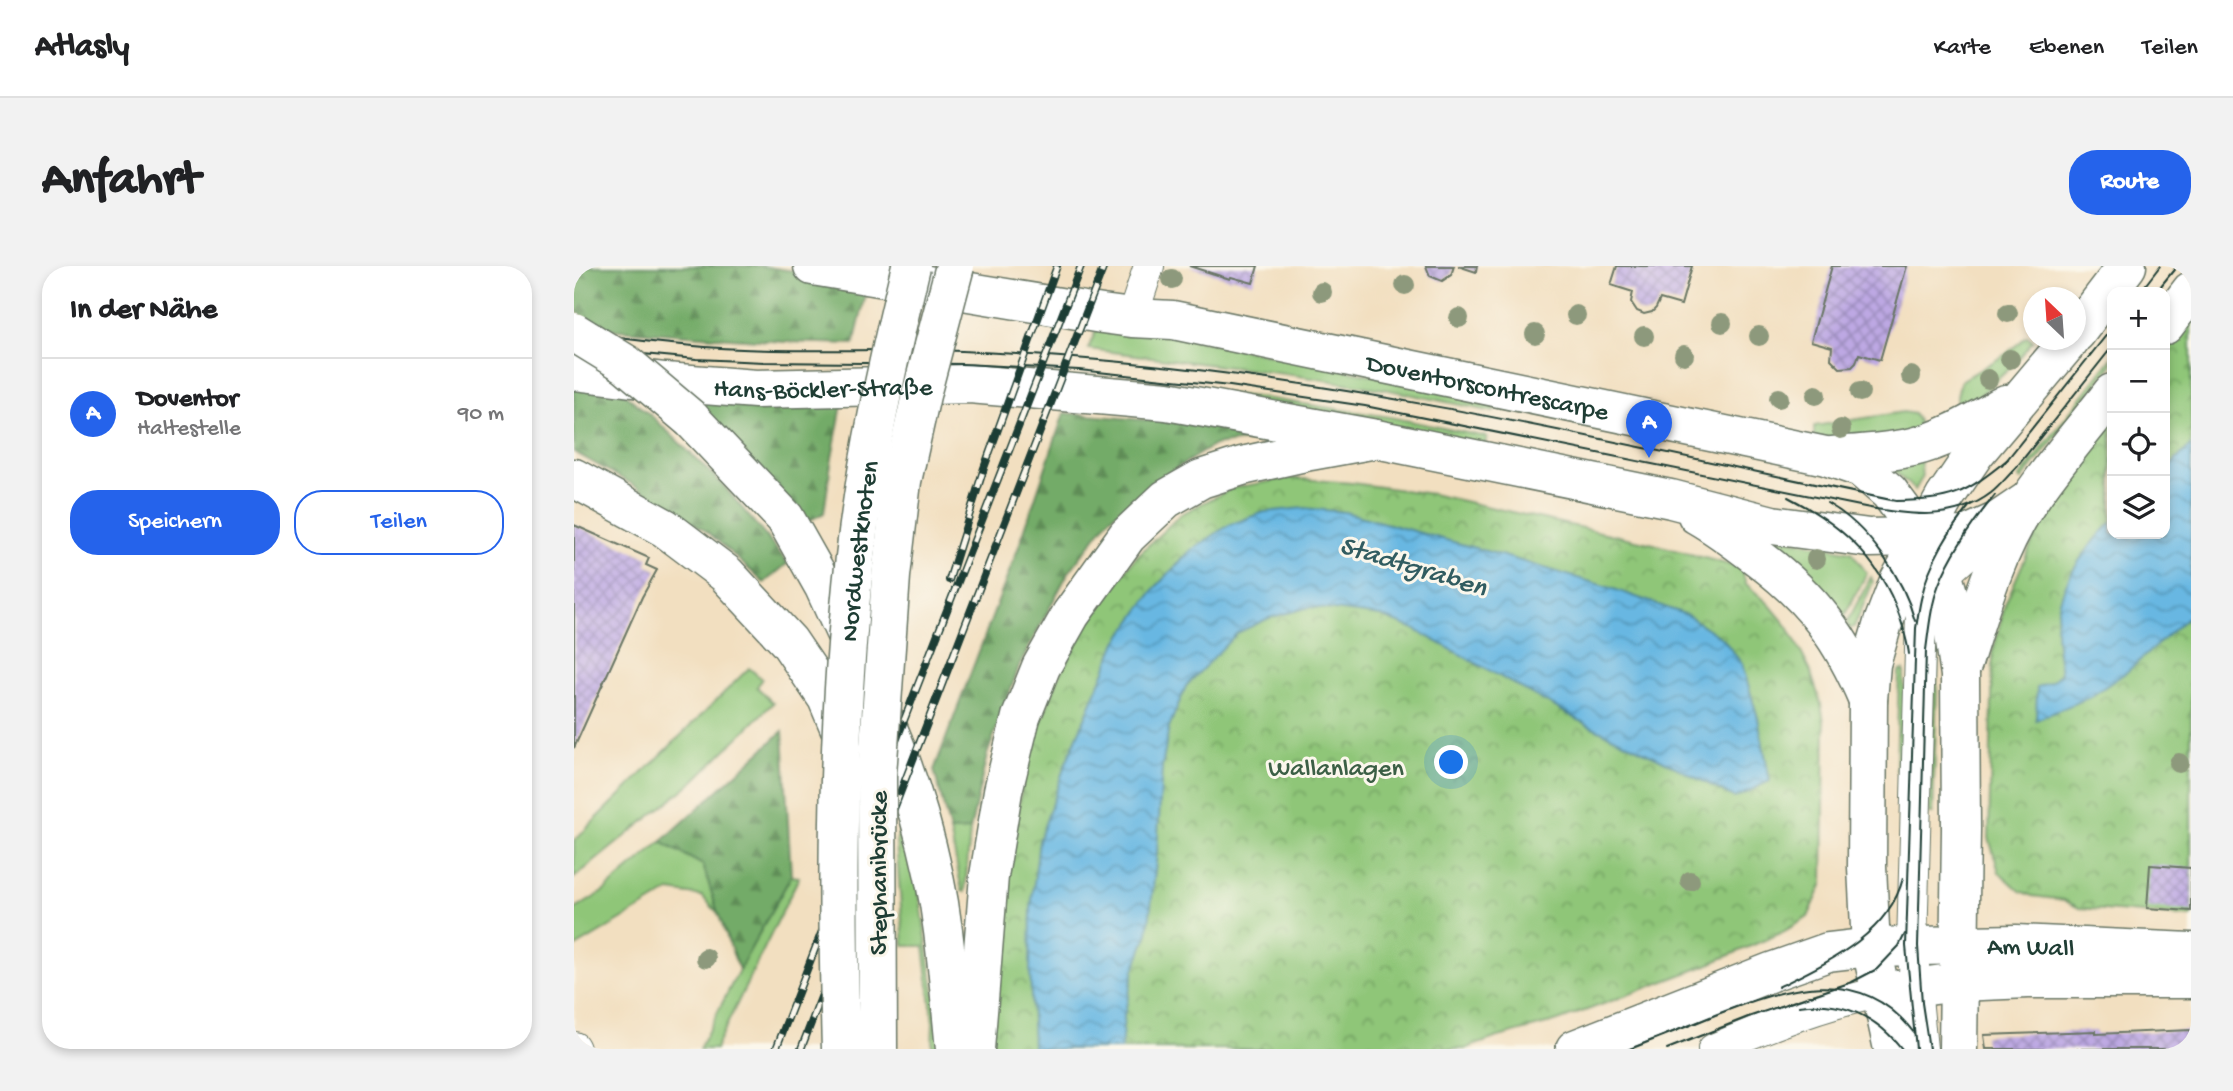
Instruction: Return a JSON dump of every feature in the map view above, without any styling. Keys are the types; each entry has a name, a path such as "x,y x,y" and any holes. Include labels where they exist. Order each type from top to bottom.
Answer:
{"main road":[{"path":"813,266 1117,316"},
{"name":"Nordwestknoten","path":"838,841 842,737 855,556 880,394 911,266"},
{"name":"Nordwestknoten","path":"882,697 902,481 921,395 955,266"},
{"path":"2086,317 2114,271"},
{"path":"2170,318 2191,291"},
{"name":"Doventorscontrescarpe","path":"1117,316 1173,320 1252,335 1826,456 1861,468 1889,492 1923,538 1943,576 1960,675"},
{"path":"574,332 626,364 691,419 785,518 824,587 892,735 925,839 943,929 955,1049"},
{"path":"1893,1049 1898,990 1871,947 1867,867 1868,700 1871,664 1899,581 1945,497 1975,453 2062,350"},
{"name":"Hans-Böckler-Straße","path":"574,371 665,383 756,389 970,384 1074,391 1167,401 1376,439"},
{"path":"1826,456 1868,454 1914,447 1965,426 2025,395"},
{"path":"1958,1049 1960,675 1976,620 2001,552 2029,500 2107,399"},
{"path":"975,1049 989,876 1003,791 1021,717 1041,667 1071,614 1127,537 1166,499 1201,479 1310,451 1376,439 1671,499 1785,527 1869,538 1965,536 1998,521 2029,500"},
{"path":"574,478 664,528 726,574 789,642 827,698 852,758 878,863 874,961 863,1049"},
{"path":"1671,499 1719,527 1792,585 1819,612 1855,669 1868,700"},
{"name":"Stephanibrücke","path":"878,1049 877,775 882,697"},
{"name":"Stephanibrücke","path":"838,841 841,1049"},
{"name":"Am Wall","path":"1898,990 2016,944 2191,952"},
{"name":"Am Wall","path":"1575,1049 1828,952 1871,947 1912,946 1959,964 2028,979 2191,979"}],"street":[{"path":"1117,316 1149,266"},
{"path":"1921,613 1943,576 2029,500"},
{"path":"1922,1049 1898,990 1912,946 1923,538"},
{"path":"1713,1049 1812,1010 1856,997 1898,990"}],"green space":[{"path":"574,266 761,266 869,282 854,344 785,342 603,327 574,310"},
{"path":"2191,309 2191,917 2079,908 2064,900 2032,896 2020,891 1999,872 1989,838 1993,652 2005,604 2056,488 2107,417 2107,539 2170,539 2170,335"},
{"path":"1100,321 1497,400 1494,412 1389,390 1088,349"},
{"path":"2023,339 2023,350 2025,350 2012,366 1957,417 1957,396 1961,381 2006,354"},
{"path":"2107,364 2107,371 2022,480 2019,478"},
{"path":"1084,380 1257,397 1390,417 1487,437 1485,444"},
{"path":"574,387 621,391 655,419 723,485 788,563 764,583 709,533 639,488 574,452"},
{"path":"689,399 842,405 824,513 804,523"},
{"path":"1903,412 1914,414 1920,436 1893,440 1814,437 1814,426"},
{"path":"1064,413 1192,424 1278,437 1214,445 1172,471 1110,518 1067,575 1020,664 987,755 970,830 950,831 934,770 1019,546"},
{"path":"1920,456 1922,478 1915,490 1881,460"},
{"name":"Wallanlagen","path":"1290,478 1432,494 1654,544 1741,568 1746,584 1769,604 1788,627 1810,670 1821,704 1825,728 1823,883 1808,917 1781,933 1702,967 1558,1021 1465,1049 992,1049 995,963 1026,760 1060,674 1088,624 1135,558 1181,514 1233,488"},
{"path":"1778,537 1851,552 1867,573 1843,618 1775,550"},
{"path":"1871,577 1873,582 1854,627 1849,629 1847,622"},
{"path":"1934,651 1938,651 1933,814 1929,814"},
{"path":"749,668 762,679 757,687 773,703 695,780 574,878 574,841"},
{"path":"1904,670 1904,771 1896,771 1899,671"},
{"path":"783,731 791,876 739,970 703,865 661,842"},
{"path":"904,811 912,845 943,1049 932,1049 933,1023 924,946 904,946 896,842"},
{"path":"970,830 965,892 962,891 950,831"},
{"path":"661,842 703,865 718,913 702,896 670,891 574,948 574,910 604,891"},
{"path":"791,876 799,877 715,1049 699,1049 739,970"}],"water":[{"path":"2191,445 2191,614 2128,671 2090,697 2036,720 2037,687 2052,681 2061,673 2056,635 2057,614 2073,571 2107,527 2107,539 2170,539 2170,466"},
{"name":"Stadtgraben","path":"1303,508 1345,512 1504,556 1611,588 1687,615 1723,639 1742,664 1758,718 1770,781 1735,798 1586,724 1414,629 1381,616 1310,607 1269,618 1237,633 1186,686 1169,727 1162,768 1157,853 1148,933 1134,970 1124,1016 1121,1049 1033,1049 1031,908 1039,841 1065,765 1117,642 1155,588 1190,551 1229,525 1264,512"}],"building":[{"path":"1189,266 1258,266 1253,283"},
{"path":"1426,266 1454,266 1451,275 1442,281 1430,276"},
{"path":"1458,266 1477,266 1476,272"},
{"path":"1617,266 1692,266 1681,305 1660,299 1652,312 1644,314 1637,311 1631,302 1633,292 1611,285"},
{"path":"1832,266 1907,266 1880,360 1859,354 1852,367 1840,368 1831,359 1832,347 1811,341"},
{"path":"574,525 649,558 646,565 657,570 642,597 574,748"},
{"path":"2150,865 2191,868 2191,911 2147,908"},
{"path":"2191,1030 2191,1049 1986,1049 1984,1035 2096,1031 2096,1034"}],"tram line":[{"path":"2144,287 2160,266"},
{"path":"2160,287 2177,266"},
{"path":"574,331 649,342 724,348 985,352 1120,362 1238,375 1427,405 1896,501 1931,499 1957,493 1980,481 2008,459"},
{"path":"2002,466 2107,334"},
{"path":"574,344 696,359 963,364 1079,370 1230,386 1365,406 1865,507 1914,514 1961,509 1995,490 2018,466"},
{"path":"2012,473 2110,350"},
{"path":"1929,1049 1918,946 1926,650 1934,600 1944,572 1964,538 1995,495"},
{"path":"1788,497 1809,508 1845,535 1874,566 1895,605 1909,654"},
{"path":"1827,503 1856,525 1882,554 1902,587 1915,621"},
{"path":"1916,1049 1906,946 1916,628 1925,583 1935,559 1955,524 1971,504"},
{"path":"1778,987 1835,957 1870,931 1896,898 1903,878"},
{"path":"1667,1049 1748,1017 1852,982 1877,969 1899,946 1905,934"},
{"path":"1630,1049 1767,996 1820,987 1846,989 1870,996 1893,1011 1914,1033"},
{"path":"1799,1006 1830,1006 1857,1013 1881,1028 1902,1049"}],"railway":[{"path":"949,580 984,468 1057,266"},
{"path":"776,1049 1081,266"},
{"path":"801,1049 1104,266"}],"place":[{"name":"Doventor","path":"1649,458"}]}
